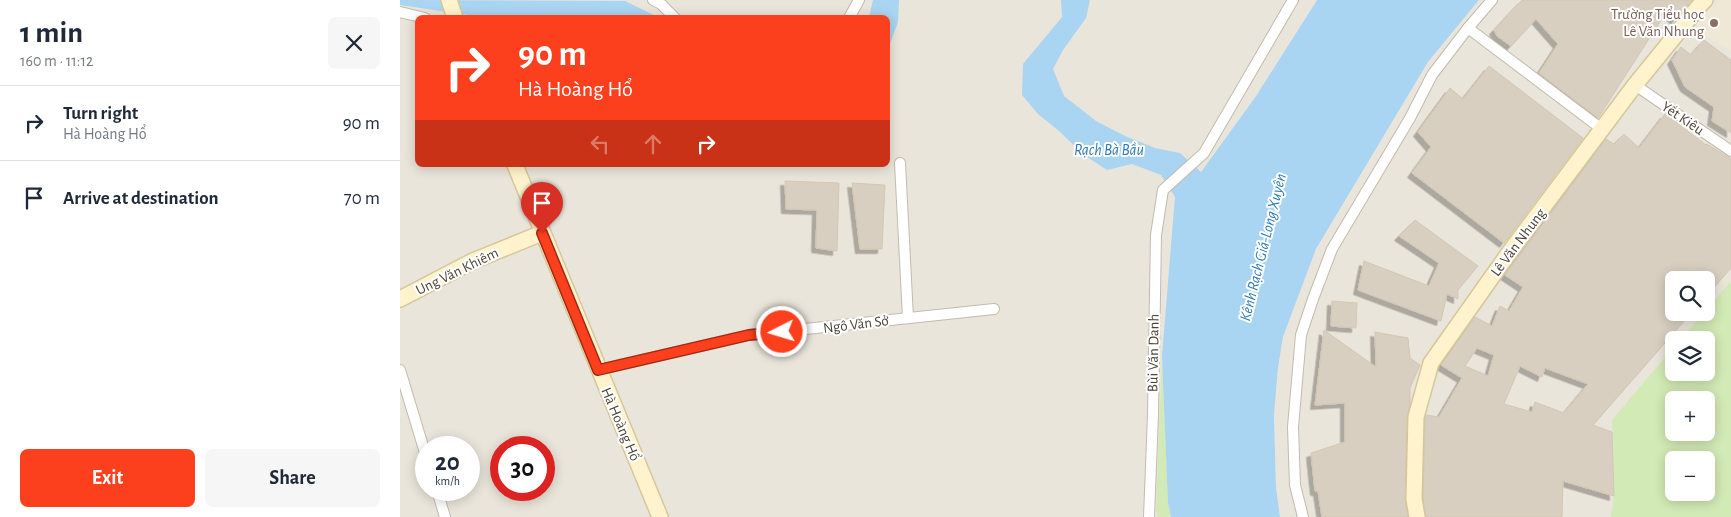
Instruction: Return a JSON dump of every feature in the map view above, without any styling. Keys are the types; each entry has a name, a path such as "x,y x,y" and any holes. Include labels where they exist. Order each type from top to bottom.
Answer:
{"street":[{"path":"449,0 454,15"},
{"path":"654,0 662,4 672,15"},
{"path":"850,15 858,0"},
{"name":"Bùi Văn Danh","path":"1149,517 1156,235 1163,190 1204,154 1293,0"},
{"path":"1303,517 1295,485 1293,427 1301,336 1332,249 1410,118 1432,75 1492,0"},
{"name":"Lê Văn Nhung","path":"1417,517 1414,498 1416,418 1431,363 1494,273 1635,85 1705,0"},
{"path":"400,12 415,16"},
{"path":"1468,28 1603,130"},
{"name":"Yết Kiêu","path":"1635,85 1731,151"},
{"path":"900,163 908,318"},
{"name":"Hà Hoàng Hổ","path":"516,167 660,517"},
{"name":"Ung Văn Khiêm","path":"400,299 473,262 542,233"},
{"name":"Ngô Văn Sở","path":"598,370 749,335 994,309"},
{"path":"400,370 420,436"},
{"path":"440,501 445,517"}],"shaded area":[{"path":"400,0 1317,0 1256,96 1201,172 1168,503 1171,517 400,517"},
{"path":"1479,0 1731,0 1731,517 1280,517 1276,487 1274,415 1278,368 1283,337 1316,249 1428,62"},
{"name":"Trường Tiểu học Lê Văn Nhung","path":"1719,0 1731,0 1731,51 1692,29"}],"green space":[{"path":"1731,281 1731,517 1611,517 1614,496 1612,420 1665,358 1665,381 1715,381 1715,331 1688,331 1697,321 1715,321 1715,300"},
{"path":"1162,356 1168,503 1171,517 1158,517 1156,510"}],"water":[{"path":"400,0 625,1 654,15 468,15 400,5"},
{"path":"873,0 899,0 898,22 890,44 890,15 869,15"},
{"path":"1061,0 1090,0 1086,18 1063,50 1053,69 1064,96 1096,121 1125,136 1155,148 1180,153 1201,172 1256,96 1317,0 1479,0 1428,62 1316,249 1283,337 1278,368 1274,415 1276,487 1280,517 1171,517 1168,503 1162,356 1175,197 1161,175 1132,164 1107,170 1084,155 1038,114 1022,95 1023,64 1062,17"}],"building":[{"path":"1522,0 1692,0 1675,20 1667,11 1598,118 1539,73 1558,44 1536,19 1511,46 1497,36 1494,30"},
{"path":"1704,40 1731,60 1731,133 1712,121 1714,107 1685,87 1672,60 1681,47 1691,55"},
{"path":"1489,66 1583,138 1504,243 1412,173 1431,147 1418,132 1450,88 1463,99"},
{"path":"1665,114 1706,145 1731,159 1731,268 1715,286 1715,271 1665,271 1665,321 1684,321 1675,331 1665,331 1665,343 1593,425 1612,432 1614,496 1563,481 1562,517 1426,517 1423,498 1425,418 1426,415 1439,417 1462,378 1441,365 1475,317 1492,326 1500,306 1509,311 1523,287 1505,275 1606,139 1614,144 1624,134 1639,148","holes":["1477,348 1494,355 1488,376 1465,366","1520,366 1542,377 1545,368 1588,384 1564,413 1535,402 1532,412 1504,404"]},
{"path":"785,181 839,183 837,251 816,248 817,210 786,209"},
{"path":"852,183 885,185 882,249 860,249"},
{"path":"1415,220 1478,266 1458,290 1458,299 1447,294 1441,321 1358,290 1364,261 1429,286 1439,263 1399,236"},
{"path":"1332,301 1357,303 1356,328 1331,326"},
{"path":"1324,330 1376,367 1375,332 1408,338 1410,358 1420,365 1410,388 1410,405 1407,417 1405,499 1408,517 1322,517 1318,491 1315,491 1311,453 1345,442 1345,403 1315,405"}],"place":[{"name":"Trường Tiểu học Lê Văn Nhung","path":"1714,23"}],"route":[{"path":"542,233 598,370 749,335 782,332"}],"water label":[{"name":"Rạch Bà Bầu","path":"1109,149"},
{"name":"Kênh Rạch Giá-Long Xuyên","path":"1262,247"}]}
